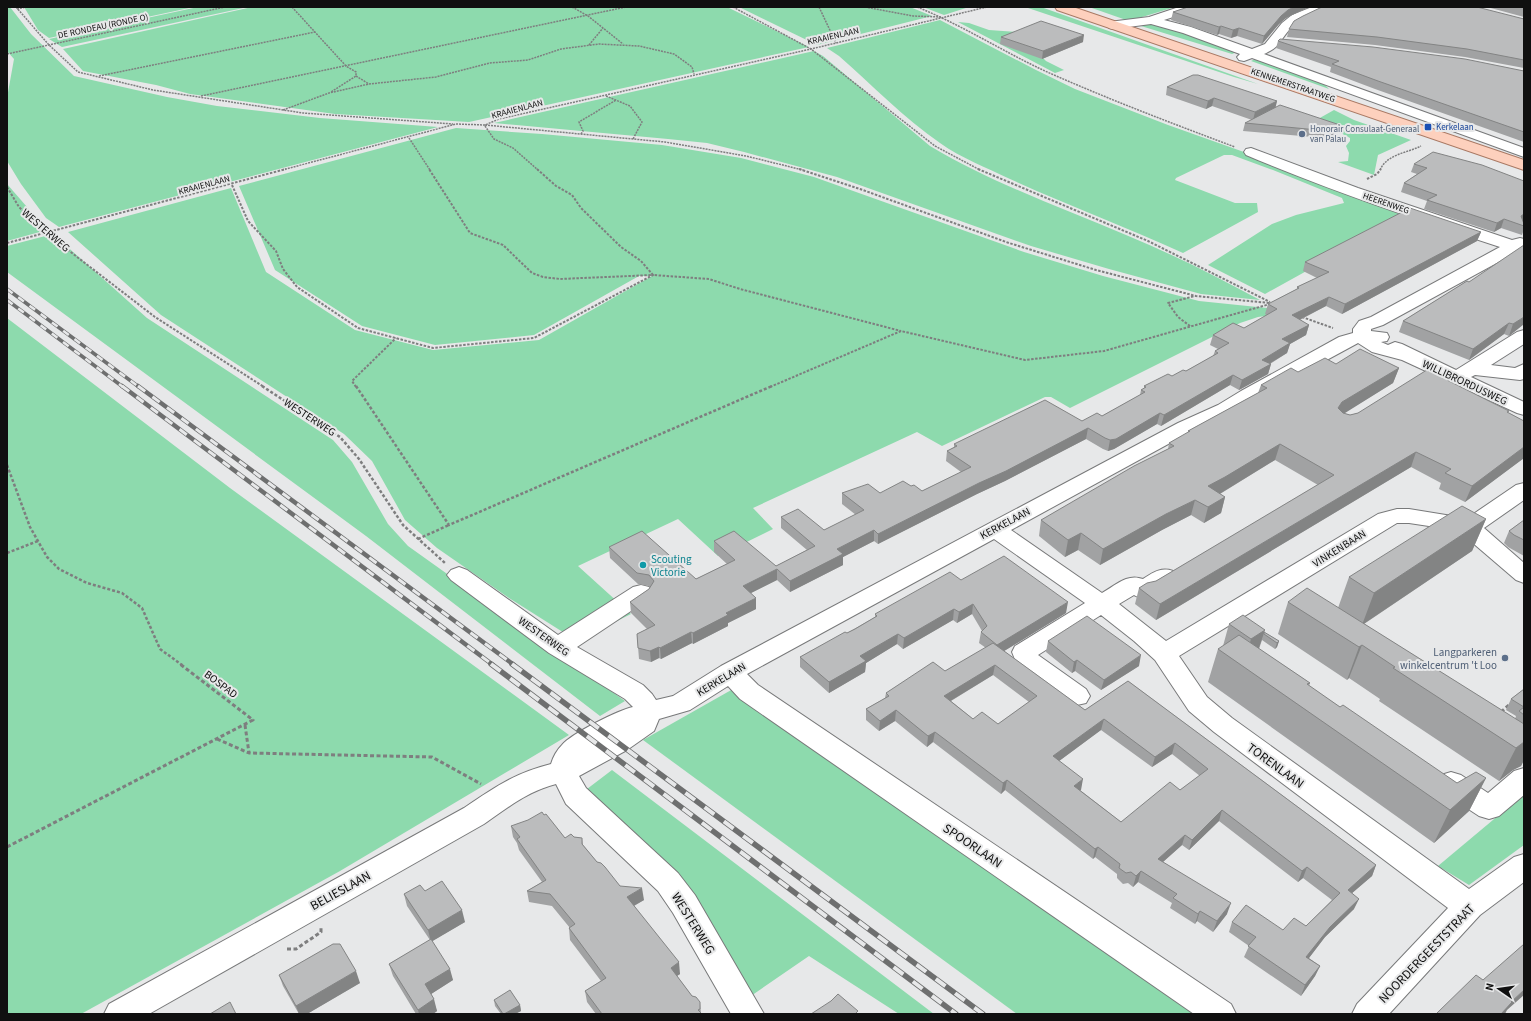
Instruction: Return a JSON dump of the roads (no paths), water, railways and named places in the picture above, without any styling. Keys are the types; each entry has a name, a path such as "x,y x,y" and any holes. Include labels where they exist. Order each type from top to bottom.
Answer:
{"main road":[{"name":"KENNEMERSTRAATWEG","path":"1061,7 1524,165"}],"street":[{"path":"1113,25 1151,20 1191,7"},
{"path":"1228,63 1270,47 1286,26 1296,18 1323,7"},
{"name":"KENNEMERSTRAATWEG","path":"1151,20 1187,30 1524,153"},
{"path":"1275,41 1291,42"},
{"name":"HEERENWEG","path":"1251,152 1294,171 1345,189 1520,245"},
{"name":"KERKELAAN","path":"648,711 681,703 730,672 995,529 1185,427 1205,420 1248,395 1368,333 1520,245"},
{"name":"WILLIBRORDUSWEG","path":"1368,333 1369,343 1379,348 1406,355 1435,367 1524,409"},
{"path":"1462,379 1524,336"},
{"path":"1417,379 1435,367"},
{"path":"1462,379 1520,374 1524,370"},
{"path":"1462,379 1524,424"},
{"name":"VINKENBAAN","path":"1164,654 1226,630 1386,519 1397,516 1409,516 1458,524 1477,523 1524,490"},
{"path":"1468,524 1482,539 1524,575"},
{"name":"TORENLAAN","path":"995,529 1102,604 1142,635 1164,654 1198,704 1223,725 1469,906"},
{"path":"1077,696 1027,661 1024,652 1134,584 1143,590 1180,568"},
{"name":"WESTERWEG","path":"459,575 558,647 634,692 643,701 648,711"},
{"path":"558,647 641,593"},
{"name":"SPOORLAAN","path":"730,672 749,692 1220,1014"},
{"path":"563,772 634,733 645,724 648,711"},
{"path":"1430,769 1489,808 1524,779"},
{"name":"WESTERWEG","path":"563,772 576,796 668,882 684,904 748,1014"},
{"name":"BELIESLAAN","path":"120,1014 474,816 526,782 563,772"},
{"name":"NOORDERGEESTSTRAAT","path":"1368,1014 1469,906 1524,866"}],"railway":[{"path":"7,289 139,387"},
{"path":"7,300 123,387"},
{"path":"122,386 493,665"},
{"path":"138,386 514,665"},
{"path":"491,664 956,1014"},
{"path":"512,664 983,1014"}],"place":[{"name":"Kerkelaan","path":"1428,127"},
{"name":"Honorair Consulaat-Generaal van Palau","path":"1302,134"},
{"name":"Scouting Victorie","path":"643,565"},
{"name":"Langparkeren winkelcentrum 't Loo","path":"1505,658"}]}
